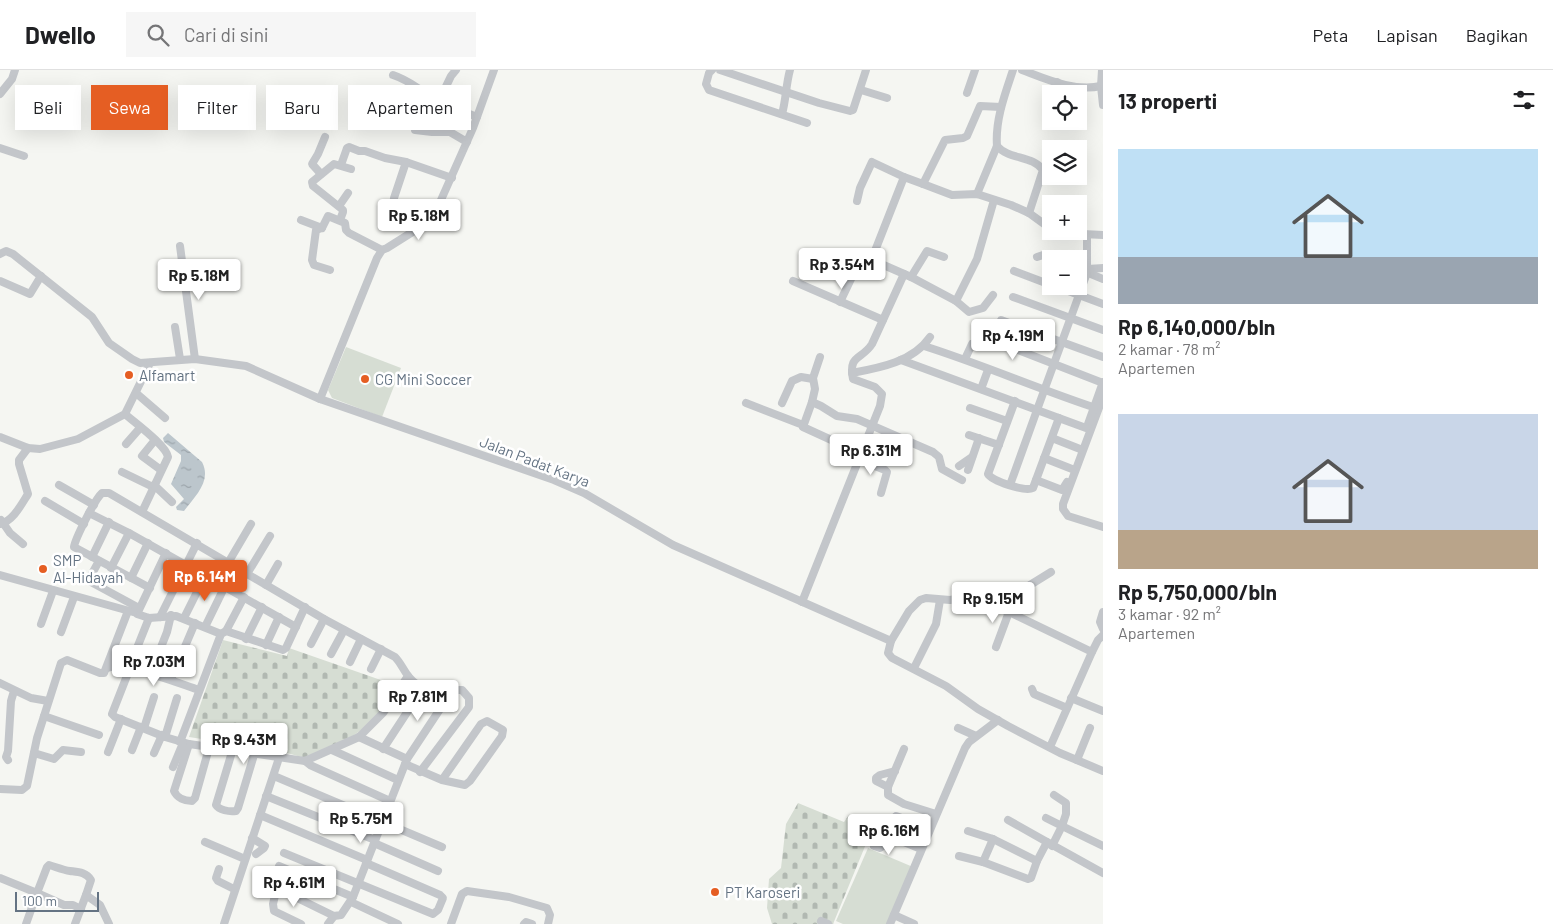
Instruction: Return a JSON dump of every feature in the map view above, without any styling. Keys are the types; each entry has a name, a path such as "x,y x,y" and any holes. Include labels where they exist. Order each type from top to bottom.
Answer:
{"street":[{"path":"0,94 12,79 16,70"},
{"path":"447,85 456,70"},
{"path":"320,400 382,250 411,233 428,220 437,209 467,142 494,70"},
{"path":"712,70 708,73 706,81 706,87 709,90 807,123"},
{"path":"720,70 818,104 850,111 853,110 861,90 865,70"},
{"path":"782,114 790,70"},
{"path":"967,93 975,70"},
{"path":"977,194 998,146 997,139 1001,106 1013,70"},
{"path":"1022,70 1057,82 1085,88 1101,86"},
{"path":"1102,70 1103,105"},
{"path":"393,75 414,85"},
{"path":"861,90 887,98"},
{"path":"923,184 944,140 967,136 980,106 1001,106"},
{"path":"471,114 477,117"},
{"path":"416,130 450,132 467,142"},
{"path":"321,174 312,164 325,137"},
{"path":"998,146 1006,153 1037,163 1043,170 1029,213"},
{"path":"341,165 349,147 361,152 365,151 385,158 406,162 452,178"},
{"path":"0,148 24,156"},
{"path":"394,198 406,162"},
{"path":"858,201 860,188 871,162 952,195 977,194 1011,205 1029,213 1042,222"},
{"path":"340,220 344,212 313,186 314,180 332,164 351,169"},
{"path":"873,256 904,177"},
{"path":"339,206 348,193"},
{"path":"956,302 977,259 994,200"},
{"path":"330,270 312,263 316,230 322,228 328,216 345,222 346,230 349,233 382,250"},
{"path":"301,220 322,228"},
{"path":"1087,234 1103,235"},
{"path":"180,246 195,359"},
{"path":"802,602 880,406 882,394 875,387 853,379 854,361 857,356 868,350 908,275 928,250 944,257"},
{"name":"Jalan Padat Karya","path":"0,254 6,251 13,254 92,317 109,343 140,363 195,359 246,366 320,400 570,487 673,545 891,641"},
{"path":"1037,257 1042,255"},
{"path":"873,256 879,263 908,275 956,302 969,312 983,308 993,295"},
{"path":"840,302 860,260 873,256"},
{"path":"1087,271 1103,268"},
{"path":"1014,271 1042,282"},
{"path":"1087,271 1103,279"},
{"path":"0,281 29,294 41,276"},
{"path":"793,281 883,320"},
{"path":"1010,485 1078,295 1103,304"},
{"path":"1013,297 1103,330"},
{"path":"1001,320 1103,357"},
{"path":"175,327 180,359"},
{"path":"982,336 1054,365 1103,382 1100,403 1063,504 1063,509 1068,516 1103,527"},
{"path":"852,372 880,368 901,360 924,346 930,337"},
{"path":"965,359 972,344"},
{"path":"924,346 965,359 988,370 1044,390 1100,403"},
{"path":"803,425 812,402 815,389 812,380 820,356"},
{"path":"901,360 1086,428"},
{"path":"0,437 28,448 40,449 78,439 125,414 150,363"},
{"path":"981,389 988,370"},
{"path":"782,403 792,381 801,377 812,380"},
{"path":"136,393 165,418"},
{"path":"746,402 803,425 887,472 881,493"},
{"path":"812,402 837,416 857,419 914,442 936,454 939,457 942,469 962,480"},
{"path":"1015,402 988,475 1010,485 1031,489 1059,418"},
{"path":"1036,480 1063,490 1080,449 1086,428 1100,403"},
{"path":"970,408 1007,421"},
{"path":"125,414 155,440 168,457 142,512"},
{"path":"126,444 140,428"},
{"path":"969,434 999,445"},
{"path":"968,470 979,438"},
{"path":"1052,438 1080,449"},
{"path":"155,440 142,456 162,470"},
{"path":"23,544 2,522 12,518 28,494 18,464 28,448"},
{"path":"960,466 972,456"},
{"path":"1044,458 1072,469"},
{"path":"122,472 154,486 172,502"},
{"path":"60,485 94,504"},
{"path":"150,588 74,547 89,513 98,496 102,493 105,492 142,512 344,630 381,649 400,662 408,676 423,688 448,697"},
{"path":"45,501 84,524"},
{"path":"89,513 148,543 296,627"},
{"path":"109,522 89,579 150,618 171,616 184,618 205,627 280,650 286,648 305,607"},
{"path":"228,563 251,524"},
{"path":"111,568 129,533"},
{"path":"247,574 270,536"},
{"path":"131,578 148,543"},
{"path":"160,617 197,543"},
{"path":"138,611 166,553"},
{"path":"266,585 278,564"},
{"path":"996,647 1012,614 1030,585 1051,572"},
{"path":"0,575 74,597 128,611 138,611"},
{"path":"184,618 206,576"},
{"path":"205,627 225,586"},
{"path":"41,624 53,591"},
{"path":"61,632 74,597"},
{"path":"209,748 195,798 192,801 188,801 179,797 174,791 184,743 199,690 223,633 244,597"},
{"path":"1092,652 1012,614 968,597 940,600 926,598 920,600 909,611 888,648 889,656 946,686 978,709 1060,753 1103,771"},
{"path":"914,668 936,624 940,600"},
{"path":"246,639 262,608"},
{"path":"0,789 25,789 27,786 48,701 62,662 67,660 104,673 128,611"},
{"path":"1103,612 1100,622 1103,629"},
{"path":"152,670 168,632 171,616"},
{"path":"266,645 279,617"},
{"path":"150,618 112,714 121,720 184,743 232,752 306,761 359,737 383,713 408,676"},
{"path":"311,644 324,618"},
{"path":"172,677 195,623"},
{"path":"331,654 344,630"},
{"path":"1050,747 1092,652 1103,635"},
{"path":"350,662 361,639"},
{"path":"371,669 381,649"},
{"path":"107,668 130,665 199,690"},
{"path":"0,683 32,698 48,701"},
{"path":"383,749 423,688"},
{"path":"301,924 274,911 273,904 276,891 287,893 334,916 341,915 352,899 359,883 406,762 448,697 460,689 469,698 470,706 420,772"},
{"path":"1032,689 1034,694 1066,708"},
{"path":"5,758 8,751 11,701 14,691"},
{"path":"132,750 154,697"},
{"path":"154,753 163,736 177,698"},
{"path":"1071,698 1103,711"},
{"path":"44,716 98,735"},
{"path":"108,752 121,720"},
{"path":"890,924 898,919 921,849 965,748 976,736 998,720"},
{"path":"359,737 406,762 420,772 442,780 462,786 466,785 502,736 503,730 487,721 481,724 442,780"},
{"path":"958,728 976,736"},
{"path":"1077,760 1090,728"},
{"path":"173,767 184,743"},
{"path":"904,749 888,787 888,796 936,814"},
{"path":"34,753 54,759 63,750 81,752"},
{"path":"332,750 398,780"},
{"path":"232,752 216,804 218,807 231,812 236,811 238,808 254,755"},
{"path":"224,924 234,889 279,758"},
{"path":"306,761 310,765 390,801"},
{"path":"888,787 876,781 876,778 895,771"},
{"path":"274,776 442,847"},
{"path":"959,856 983,862 1028,879 1031,878 1037,862 1062,826 1066,814 1066,802 1054,794"},
{"path":"266,796 438,871"},
{"path":"260,815 440,894 443,898 442,902 438,910 433,914 284,853"},
{"path":"874,846 882,847 896,816 930,828"},
{"path":"1046,818 1103,846"},
{"path":"1008,820 1103,873"},
{"path":"968,831 993,839 1037,862"},
{"path":"887,835 921,849"},
{"path":"252,838 265,846 256,854"},
{"path":"983,862 993,839"},
{"path":"205,842 245,859"},
{"path":"26,924 49,865 76,871 89,876 91,880 75,924"},
{"path":"279,866 352,899 398,924"},
{"path":"219,869 216,880 234,889"},
{"path":"0,878 64,905 73,905 81,909"},
{"path":"451,924 462,894 466,892 510,896 547,908 550,914 548,924"},
{"path":"86,895 100,905 109,924"},
{"path":"328,924 334,916"},
{"path":"898,919 914,924"},
{"path":"524,924 526,922 532,924"}],"green space":[{"name":"CG Mini Soccer","path":"346,347 401,368 382,417 332,398 328,390"},
{"path":"223,640 287,656 289,648 398,686 375,720 335,749 309,759 283,752 189,737"},
{"path":"798,803 844,822 849,815 878,826 871,845 866,844 833,924 772,924 767,908 769,879 781,868 786,824"},
{"path":"868,848 913,867 888,924 843,924 836,921"}],"water":[{"path":"168,433 202,462 205,469 204,482 201,488 184,511 177,510 176,507 184,499 171,484 181,461 181,455 164,442 163,438"}],"place":[{"name":"Alfamart","path":"129,375"},
{"name":"CG Mini Soccer","path":"365,379"},
{"name":"SMP Al-Hidayah","path":"43,569"},
{"name":"PT Karoseri","path":"715,892"}]}
